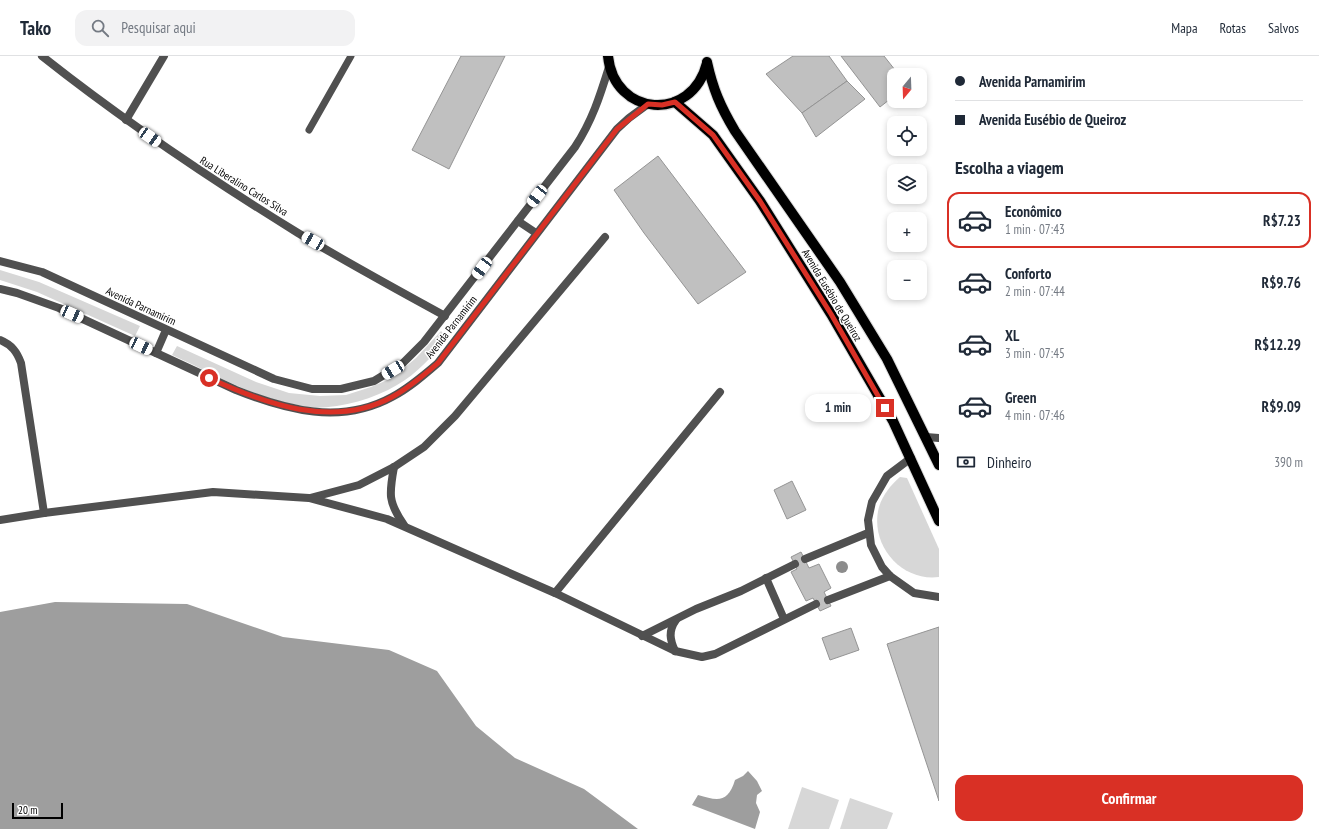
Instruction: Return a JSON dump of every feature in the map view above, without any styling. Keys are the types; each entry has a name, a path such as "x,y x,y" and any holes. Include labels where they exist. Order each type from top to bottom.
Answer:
{"main road":[{"path":"608,56 609,67 614,80 623,91 635,99 648,104 662,105 675,102 687,96 697,86 704,75 707,59"},
{"name":"Avenida Eusébio de Queiroz","path":"707,59 714,90 723,112 840,282 887,359 939,465"},
{"name":"Avenida Eusébio de Queiroz","path":"675,102 713,135 760,201 831,314 892,421 911,458 939,521"}],"street":[{"name":"Rua Liberalino Carlos Silva","path":"42,56 126,120 202,173 300,234 445,316"},
{"path":"126,120 164,56"},
{"name":"Avenida Parnamirim","path":"0,261 42,272 274,379 312,389 341,389 374,381 402,364 424,342 575,146 586,129 597,107 609,67"},
{"name":"Avenida Parnamirim","path":"0,289 17,293 58,308 236,390 286,407 313,411 345,412 371,406 391,398 414,383 438,363 617,129 648,104"},
{"path":"518,221 536,233"},
{"path":"309,498 359,485 394,467 424,447 455,416 605,237"},
{"path":"156,353 166,330"},
{"path":"0,340 6,342 16,351 21,363 44,513"},
{"path":"555,593 720,392"},
{"path":"926,437 939,438"},
{"path":"911,458 887,476 872,502 868,520 868,533 876,557 890,576 914,593 939,597"},
{"path":"394,467 390,487 390,499 395,512 404,526"},
{"path":"0,520 44,513 213,492 309,498 387,519 404,526 555,593 642,636 689,656 702,657 715,654 816,604"},
{"path":"805,559 868,533"},
{"path":"642,636 696,609 741,591 795,564"},
{"path":"828,600 890,576"},
{"path":"766,578 784,619"},
{"path":"676,620 672,626 670,634 671,642 676,651"}],"lane":[{"path":"309,130 351,56"}],"shaded area":[{"path":"0,270 39,282 140,326 135,336 37,292 0,280"},
{"path":"441,331 448,338 424,364 404,381 388,390 368,398 337,406 316,408 282,402 265,397 172,355 177,346 256,382 289,393 320,396 346,395 392,378 416,358"},
{"path":"900,477 907,478 939,549 939,577 925,577 912,573 901,567 891,558 884,547 879,534 877,521 879,507 888,490"},
{"path":"55,602 187,604 283,637 389,650 437,671 476,726 515,758 584,789 638,829 0,829 0,612"},
{"path":"748,771 757,781 762,791 757,795 756,803 760,812 755,829 692,805 698,795 717,799 725,796 729,793 735,780 743,776"},
{"path":"802,787 839,800 829,829 788,829"},
{"path":"850,798 893,813 887,829 840,829"}],"building":[{"path":"461,56 505,56 449,169 412,150"},
{"path":"793,56 829,56 847,81 802,113 766,74"},
{"path":"841,56 884,56 893,68 887,68 887,102 880,107"},
{"path":"847,81 865,99 816,137 802,113"},
{"path":"658,156 746,272 698,304 644,233 614,190"},
{"path":"792,481 806,510 787,519 774,490"},
{"path":"801,552 809,568 819,564 831,588 824,592 831,606 820,611 813,598 806,601 791,572 797,569 791,557"},
{"path":"939,627 939,801 887,644"},
{"path":"851,628 859,650 830,660 822,638"}],"route":[{"path":"209,378 261,400 286,407 313,411 345,412 371,406 391,398 414,383 438,363 617,129 648,104 662,105 675,102 704,125 713,135 760,201 831,314 885,408"}]}
